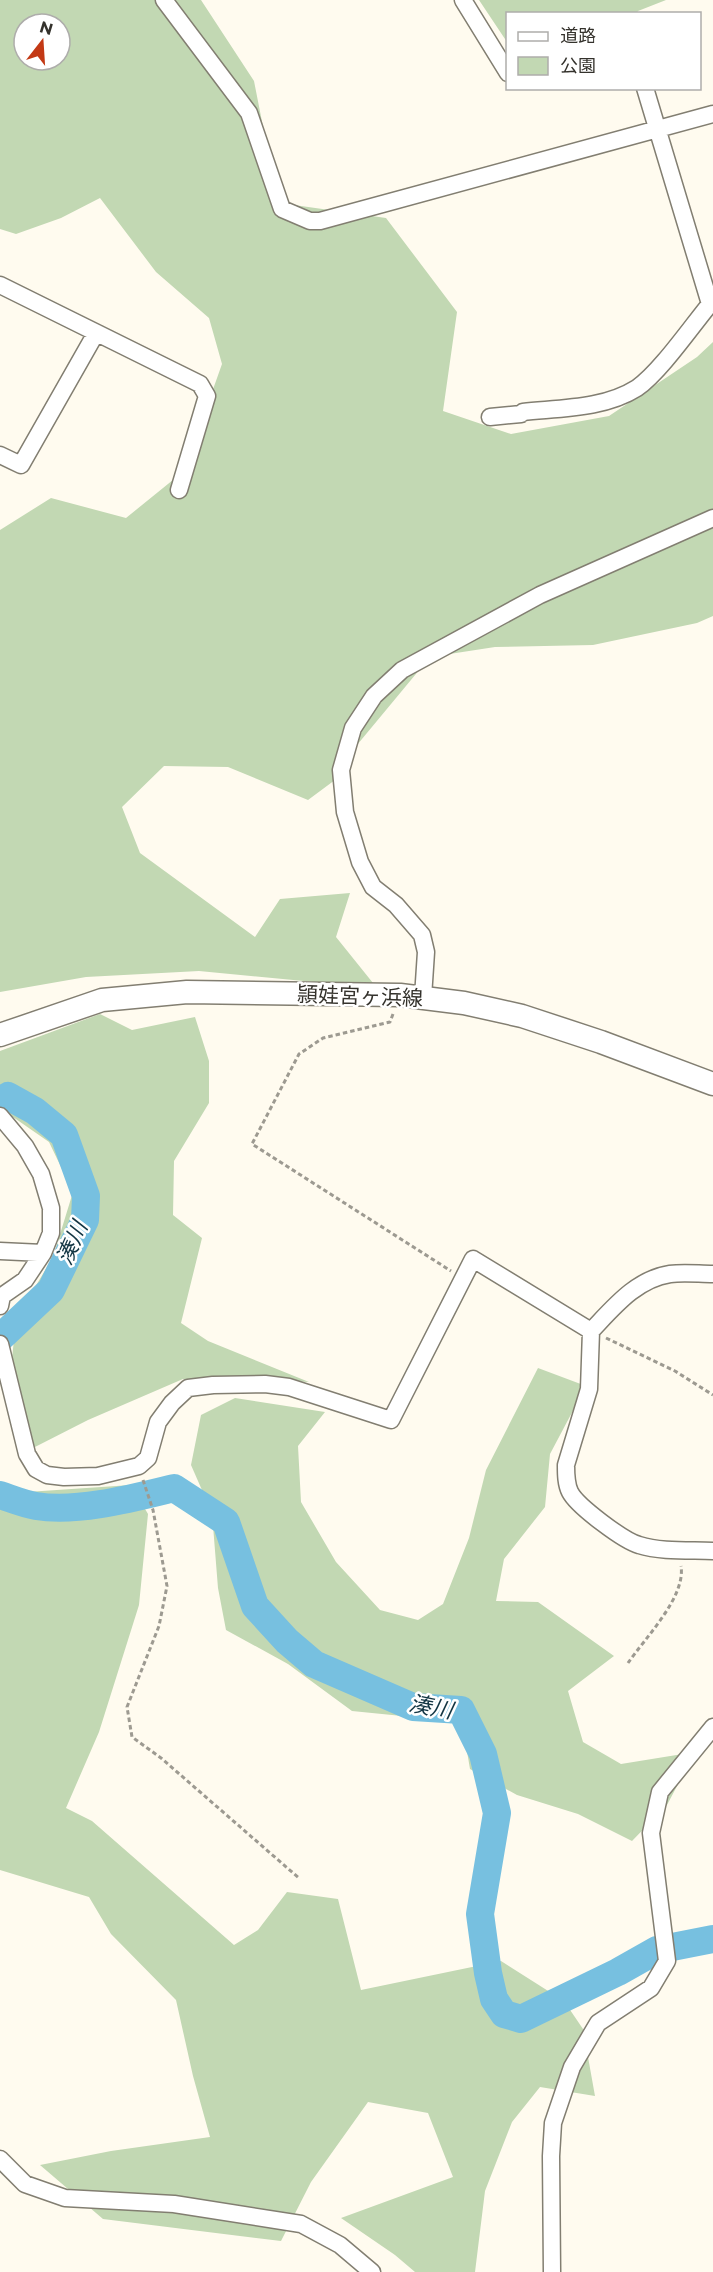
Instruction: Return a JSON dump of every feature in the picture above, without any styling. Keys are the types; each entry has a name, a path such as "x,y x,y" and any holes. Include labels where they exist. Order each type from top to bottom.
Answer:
{"main road":[{"name":"頴娃宮ヶ浜線","path":"0,1035 102,1000 187,992 400,995 464,1003 522,1016 601,1042 713,1084"}],"street":[{"path":"164,0 249,113 282,209 310,221 320,221 713,114"},
{"path":"463,0 486,35 506,72"},
{"path":"490,417 584,406 635,389 650,377 712,304 646,90"},
{"path":"0,285 197,382 207,396 179,490"},
{"path":"0,455 21,465 96,333"},
{"path":"423,998 426,952 422,935 396,905 373,887 360,862 345,812 341,770 354,728 374,696 402,670 540,595 713,518"},
{"path":"0,1117 25,1146 41,1174 51,1208 51,1233 43,1253 25,1280 3,1296 0,1306"},
{"path":"0,1251 43,1253"},
{"path":"1,1348 27,1454 36,1468 47,1475 64,1477 98,1476 139,1466 148,1458 158,1422 172,1403 188,1388 265,1384 289,1387 391,1420 473,1259 591,1331"},
{"path":"713,1274 670,1274 642,1283 618,1303 591,1331 589,1389 566,1465 565,1476 569,1491 575,1501 626,1540 639,1545 678,1550 713,1551"},
{"path":"552,2272 553,2123 572,2067 598,2023 651,1988 667,1961 651,1833 660,1792 713,1727"},
{"path":"0,2159 25,2184 65,2198 174,2204 301,2224 340,2245 372,2272"}],"path":[{"path":"400,995 390,1022 323,1038 299,1054 252,1144 463,1279"},
{"path":"591,1331 675,1371 713,1395"},
{"path":"144,1485 153,1510 167,1586 159,1626 127,1707 132,1737 160,1758 300,1879"},
{"path":"628,1663 671,1605 683,1577 678,1550"}],"green space":[{"path":"0,0 201,0 254,81 267,147 287,204 386,218 457,312 443,411 511,434 609,416 697,357 713,342 713,616 697,623 593,645 495,647 430,657 357,745 339,777 308,800 228,767 164,766 122,807 140,853 255,937 280,899 350,893 336,937 377,988 199,971 86,977 0,992 0,530 51,498 126,518 184,471 222,364 209,318 156,272 100,198 61,218 16,234 0,229"},
{"path":"479,0 666,0 638,12 506,12 506,40"},
{"path":"100,1014 132,1030 195,1017 209,1061 209,1103 174,1161 173,1215 202,1238 181,1323 208,1341 309,1382 183,1379 88,1420 33,1448 11,1369 16,1319 53,1257 73,1192 49,1142 0,1108 0,1051"},
{"path":"538,1368 586,1386 550,1454 545,1507 504,1559 496,1601 538,1602 614,1656 568,1691 583,1742 621,1764 695,1752 667,1805 632,1841 578,1814 517,1795 470,1769 462,1722 352,1711 288,1664 226,1630 218,1588 212,1513 191,1465 201,1415 235,1398 325,1412 298,1446 301,1502 336,1562 380,1610 418,1620 443,1604 469,1538 486,1470"},
{"path":"0,1481 27,1492 131,1485 148,1514 139,1605 99,1732 66,1808 92,1821 234,1945 258,1930 287,1892 338,1899 361,1990 501,1961 564,2001 583,2029 595,2096 540,2087 512,2122 485,2191 475,2272 415,2272 395,2255 341,2218 453,2177 428,2113 368,2102 311,2182 281,2241 103,2219 40,2165 111,2151 210,2137 193,2076 176,2000 111,1934 89,1897 0,1870"}],"waterway":[{"name":"湊川","path":"0,1101 8,1096 35,1111 64,1135 86,1196 85,1220 51,1290 0,1338"},
{"name":"湊川","path":"0,1495 36,1506 69,1508 105,1503 174,1488 226,1522 255,1606 287,1641 314,1664 413,1707 461,1710 483,1754 497,1813 480,1914 494,1999 504,2014 521,2019 618,1972 657,1950 713,1939"}]}
